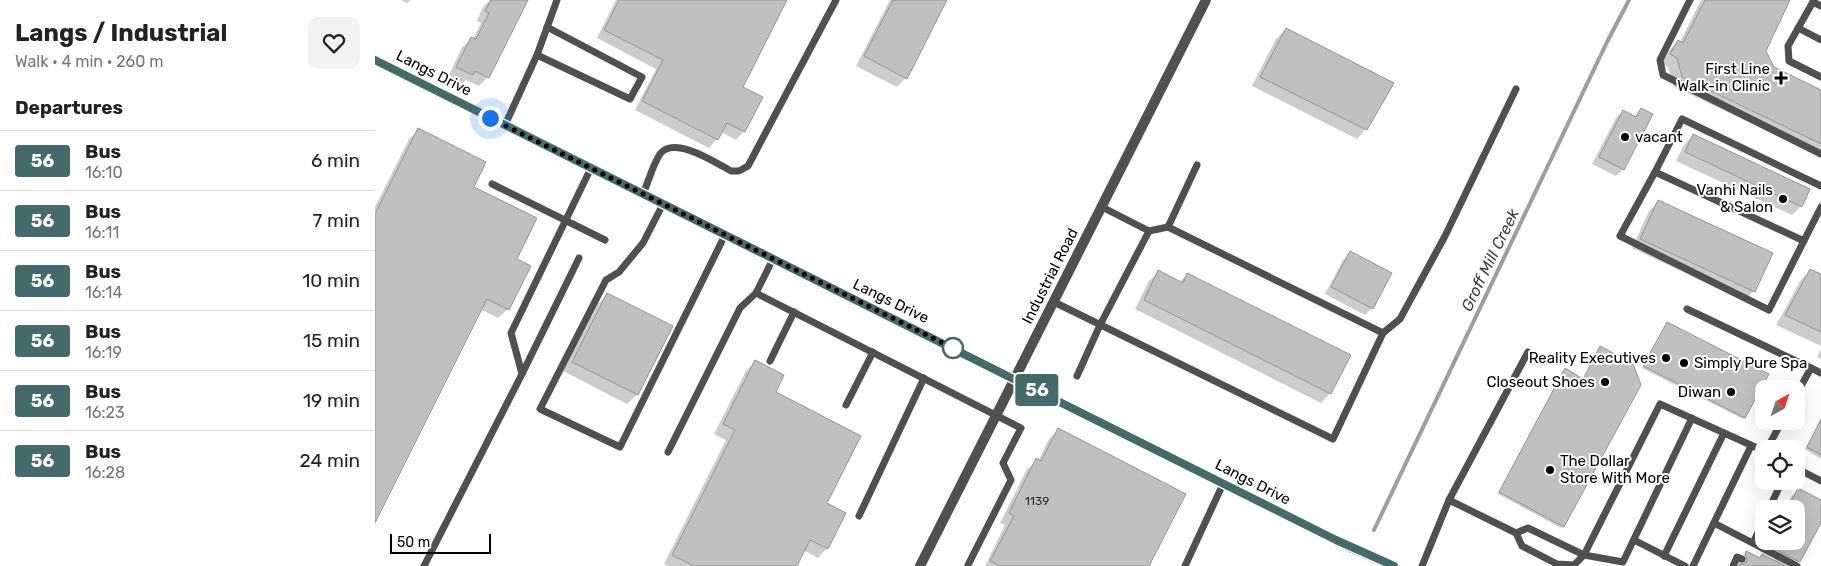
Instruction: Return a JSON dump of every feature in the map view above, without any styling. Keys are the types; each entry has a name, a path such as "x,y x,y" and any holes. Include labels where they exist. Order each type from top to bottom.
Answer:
{"street":[{"name":"Industrial Road","path":"920,566 1207,0"},
{"name":"Langs Drive","path":"375,60 1223,484 1352,548 1394,566"}],"lane":[{"path":"505,125 537,55 557,0"},
{"path":"643,194 661,153 672,147 687,149 731,171 739,171 747,166 836,0"},
{"path":"1690,0 1660,60 1663,74 1821,154"},
{"path":"1821,6 1814,1 1788,46 1789,61 1821,77"},
{"path":"537,55 630,99 642,77 547,27"},
{"path":"1798,28 1821,40"},
{"path":"1054,302 1333,439 1383,333 1400,319 1445,236 1516,89"},
{"path":"1821,186 1682,119 1620,236 1769,310 1821,207"},
{"path":"1168,227 1197,165"},
{"path":"522,374 511,333 591,168"},
{"path":"1655,172 1804,241"},
{"path":"492,184 605,240"},
{"path":"663,204 643,243 619,272 606,280 540,409 620,447 725,235"},
{"path":"1102,207 1149,231 1168,227 1383,333"},
{"path":"1077,376 1100,325 1149,231"},
{"path":"424,566 579,258"},
{"path":"668,452 740,308 757,293 773,259"},
{"path":"757,293 1021,428 1003,463 1011,480 968,566"},
{"path":"1687,309 1821,373"},
{"path":"770,361 794,312"},
{"path":"846,405 873,352"},
{"path":"1422,566 1449,500 1527,352"},
{"path":"1804,380 1811,368"},
{"path":"859,516 924,378"},
{"path":"1449,500 1517,533 1522,546 1557,564 1574,565 1584,555 1660,404 1755,448"},
{"path":"1517,533 1528,528 1584,555 1623,564 1691,418"},
{"path":"1664,556 1724,433"},
{"path":"1693,566 1751,446"},
{"path":"1805,472 1821,480"},
{"path":"1185,566 1223,484"},
{"path":"1713,523 1797,566"},
{"path":"1753,543 1755,539"},
{"path":"1634,540 1685,566"},
{"path":"1733,566 1737,557 1742,559"}],"building":[{"path":"491,0 528,0 489,78 475,71 473,75 456,67 471,37 476,39 489,13 485,11"},
{"path":"619,0 787,0 743,87 763,97 745,132 727,123 718,140 642,101 663,60 604,30"},
{"path":"893,0 947,0 907,79 864,56"},
{"path":"1705,0 1790,0 1766,51 1774,67 1821,90 1821,144 1682,77 1677,58 1670,54 1678,40 1683,43"},
{"path":"1286,28 1394,83 1367,130 1260,77"},
{"name":"vacant","path":"1641,108 1653,114 1624,170 1599,157 1623,110 1636,117"},
{"path":"418,128 486,162 474,187 537,218 517,259 531,266 509,310 487,299 375,523 375,214"},
{"path":"1693,134 1810,189 1802,207 1685,152"},
{"path":"1658,200 1773,253 1755,292 1640,239"},
{"path":"1350,251 1392,273 1373,309 1331,287"},
{"path":"1810,269 1821,274 1821,332 1785,315"},
{"path":"1158,270 1183,283 1187,273 1351,355 1331,394 1144,300"},
{"path":"607,293 673,326 638,395 572,362"},
{"path":"1667,322 1769,374 1766,380 1755,380 1755,400 1745,418 1643,366"},
{"path":"1600,346 1633,364 1641,385 1564,527 1499,492 1565,368 1583,379"},
{"path":"755,360 784,375 776,392 861,436 827,503 846,513 828,549 810,540 797,566 694,566 672,555 735,430 723,424"},
{"path":"1821,419 1821,455 1807,447"},
{"path":"1058,428 1186,494 1149,566 1000,566 990,561 1014,516 1009,513 1036,458 1041,461"},
{"path":"1797,490 1802,490 1821,500 1821,523 1800,562 1777,550 1805,550 1805,500 1792,500"},
{"path":"1746,551 1760,558 1762,554 1785,566 1739,566 1747,561"}],"waterway":[{"name":"Groff Mill Creek","path":"1374,530 1607,42 1629,0"}],"bus line":[{"name":"56","path":"375,60 1352,548 1394,566"}],"place":[{"name":"First Line Walk-in Clinic","path":"1781,78"},
{"name":"vacant","path":"1625,137"},
{"name":"Vanhi Nails & Salon","path":"1783,199"},
{"name":"Reality Executives","path":"1666,358"},
{"name":"Simply Pure Spa","path":"1684,363"},
{"name":"Closeout Shoes","path":"1605,382"},
{"name":"Diwan","path":"1731,392"},
{"name":"The Dollar Store With More","path":"1550,470"}],"route":[{"path":"490,118 959,351 953,348"}]}
